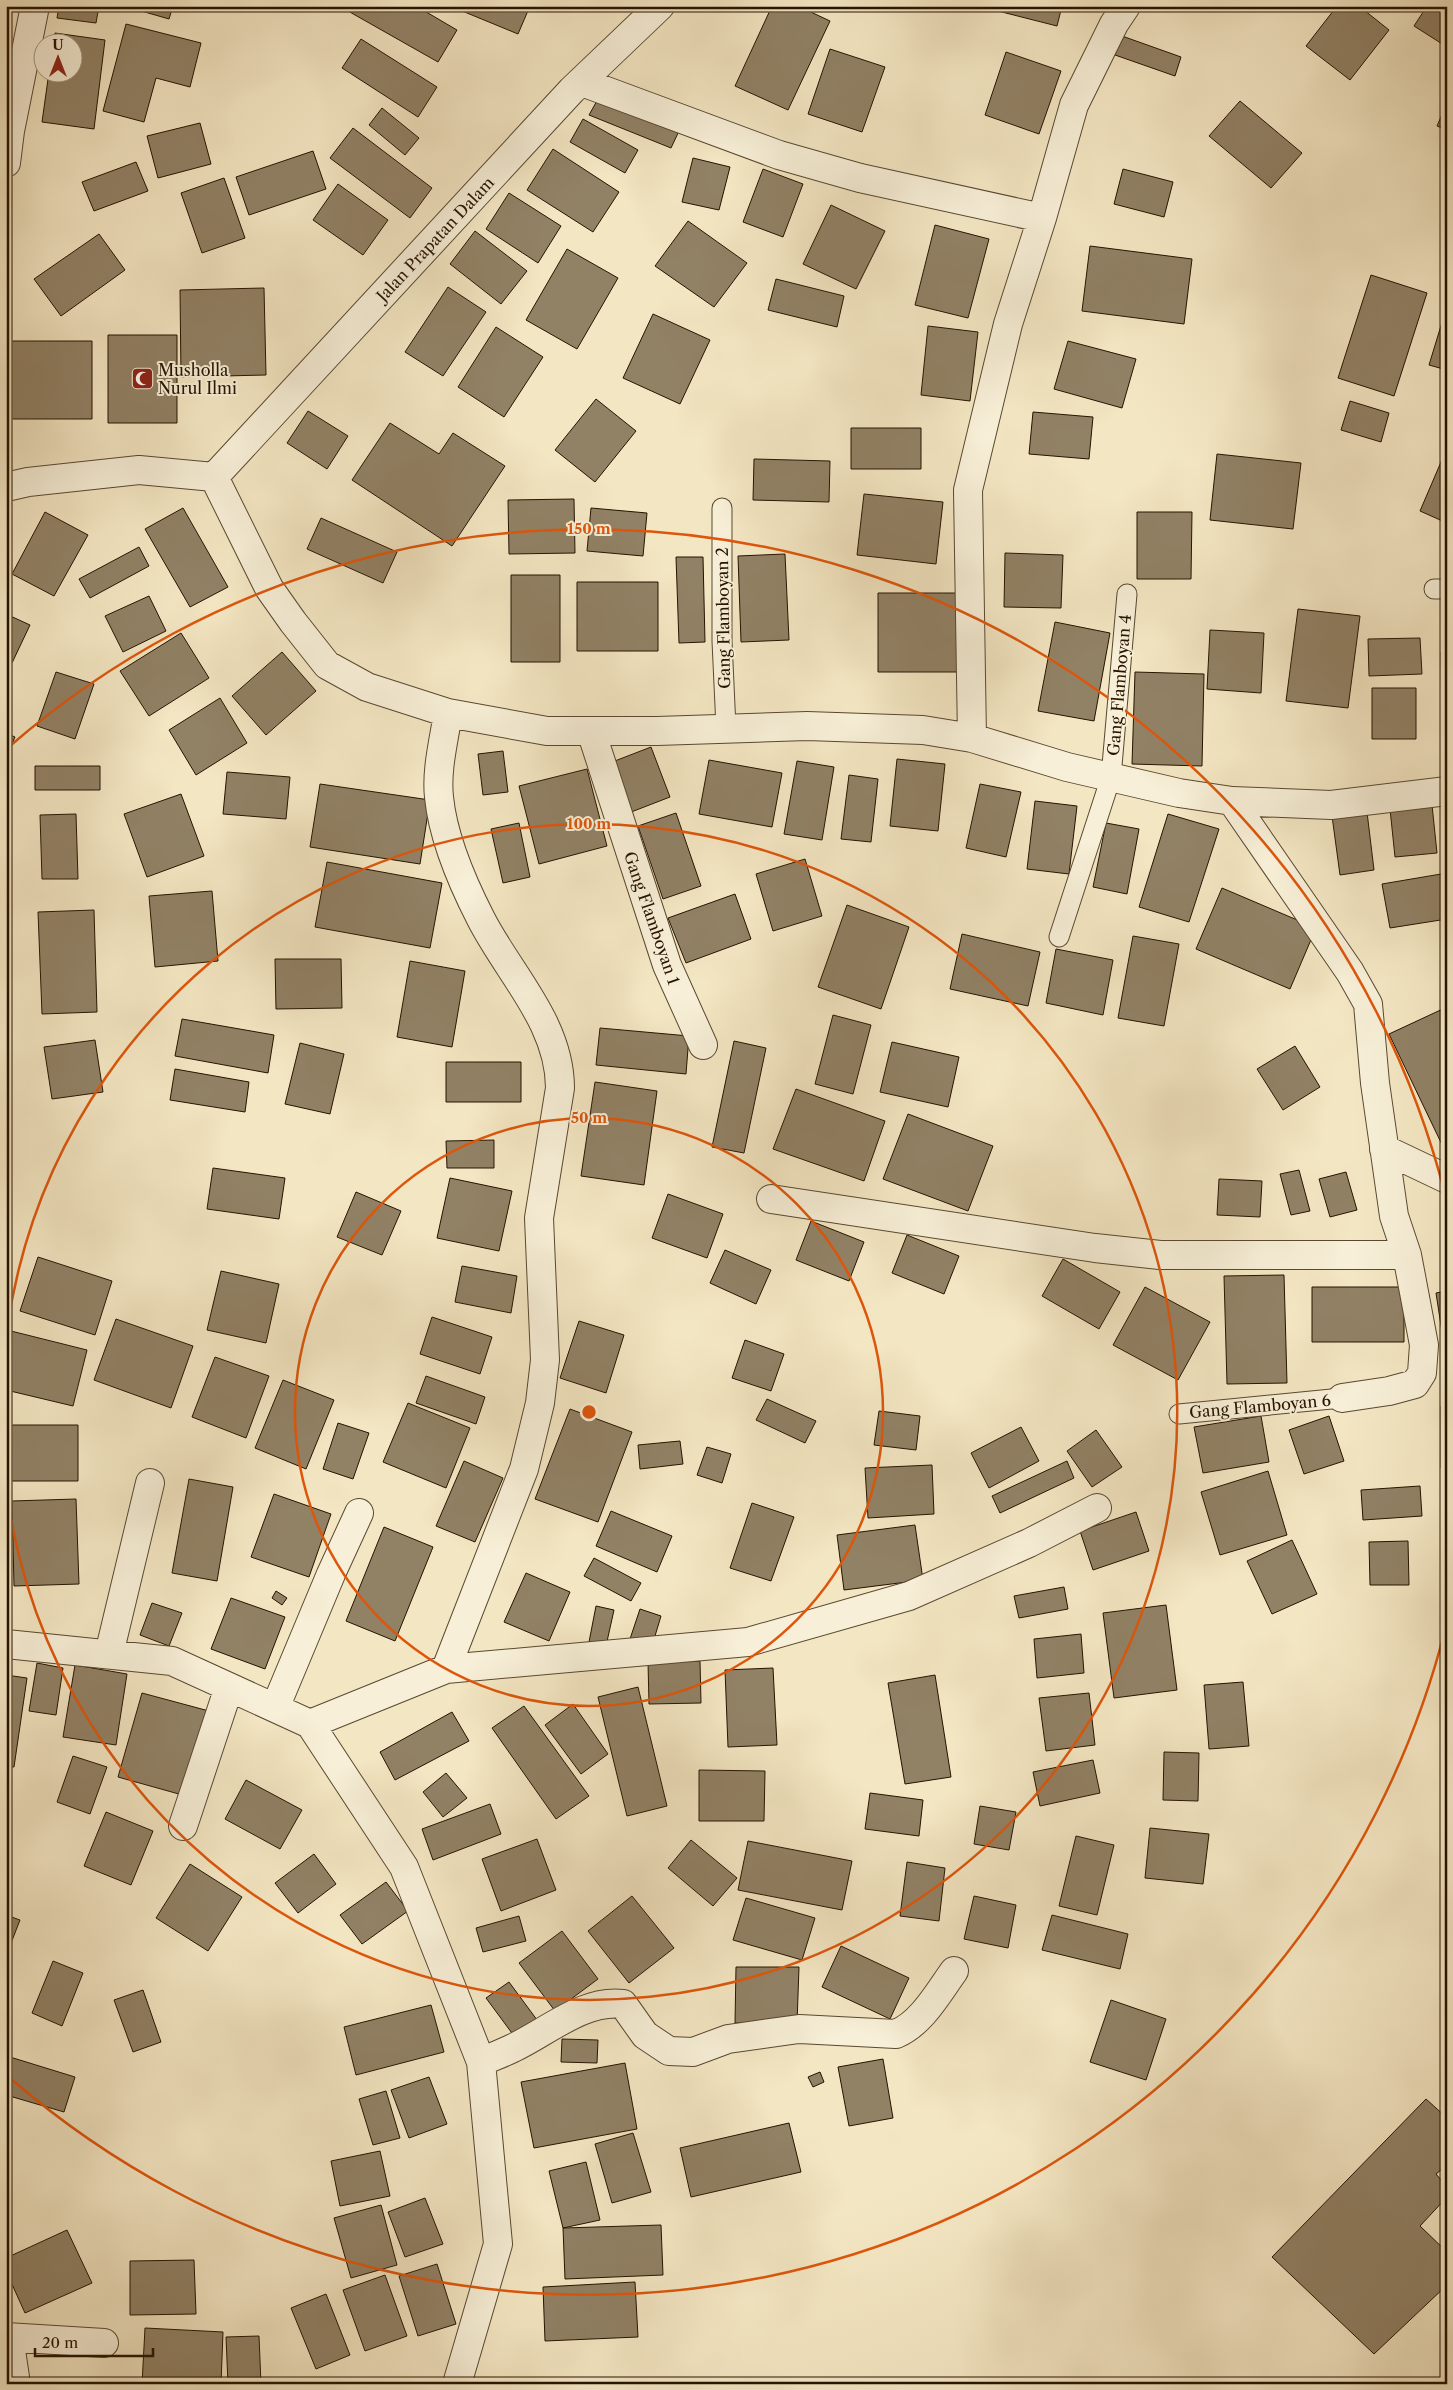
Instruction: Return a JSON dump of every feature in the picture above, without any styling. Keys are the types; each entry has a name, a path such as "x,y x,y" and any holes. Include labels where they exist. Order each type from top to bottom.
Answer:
{"street":[{"path":"6,163 13,112 35,6"},
{"name":"Jalan Prapatan Dalam","path":"214,477 572,90 660,6"},
{"path":"972,738 968,490 1008,324 1042,218 1074,105 1114,24 1126,6"},
{"path":"582,82 779,155 860,178 1042,218"},
{"path":"6,487 28,482 139,470 214,477 269,588 327,665 367,687 448,713 547,731 807,726 922,730 972,738 1067,767 1179,793 1232,801 1330,804 1447,791"},
{"path":"446,1669 524,1469 540,1403 545,1360 539,1218 560,1088 560,1067 547,1027 480,918 447,836 439,795 448,713"},
{"name":"Gang Flamboyan 1","path":"590,731 666,965 702,1045"},
{"path":"1232,801 1350,972 1368,1004 1384,1149 1394,1216 1407,1255 1424,1344 1422,1372 1420,1379 1415,1384 1403,1389 1342,1398"},
{"path":"1384,1149 1447,1179"},
{"path":"771,1199 1096,1248 1160,1255 1407,1255"},
{"path":"109,1654 150,1483"},
{"path":"310,1724 446,1669 748,1642 910,1596 1029,1543 1097,1508"},
{"path":"275,1708 331,1574 359,1513"},
{"path":"6,1644 172,1661 310,1724 404,1867 481,2062 498,2244 457,2384"},
{"path":"183,1826 229,1687"},
{"path":"481,2062 513,2048 589,2008 610,2002 623,2004 645,2035 669,2051 693,2052 728,2039 799,2029 896,2034 906,2030 919,2019 954,1971"},
{"path":"16,2384 8,2337 104,2343"}],"lane":[{"name":"Gang Flamboyan 2","path":"722,508 722,640 726,728"},
{"name":"Gang Flamboyan 4","path":"1059,937 1110,776 1127,594"},
{"name":"Gang Flamboyan 6","path":"1179,1414 1342,1398"}],"building":[{"path":"59,6 99,6 96,23 57,18"},
{"path":"124,6 173,6 169,19"},
{"path":"351,6 416,6 457,30 438,62 348,11"},
{"path":"450,6 530,6 518,34"},
{"path":"772,6 798,6 830,21 788,110 735,86"},
{"path":"991,6 1062,6 1057,26 990,9"},
{"path":"1337,6 1359,6 1389,30 1350,80 1306,46"},
{"path":"1427,6 1447,6 1447,47 1414,26"},
{"path":"126,24 201,43 190,87 156,78 144,122 103,111"},
{"path":"1122,36 1181,57 1175,76 1115,55"},
{"path":"82,37 105,40 94,129 42,122 48,82 82,82"},
{"path":"361,39 437,87 418,117 342,68"},
{"path":"830,49 885,67 862,132 808,114"},
{"path":"1006,52 1061,71 1039,134 985,115"},
{"path":"598,99 679,131 671,148 589,115"},
{"path":"1240,101 1302,153 1271,188 1209,136"},
{"path":"1447,103 1447,130 1437,126"},
{"path":"382,108 419,138 405,155 369,125"},
{"path":"583,119 638,150 625,173 570,142"},
{"path":"200,123 211,164 158,178 147,136"},
{"path":"353,128 432,188 410,218 330,158"},
{"path":"553,149 619,192 593,232 527,190"},
{"path":"313,151 326,189 249,215 236,177"},
{"path":"693,158 730,167 719,210 682,202"},
{"path":"136,162 148,191 94,211 82,182"},
{"path":"763,169 803,184 783,237 743,222"},
{"path":"1123,169 1173,182 1164,217 1114,204"},
{"path":"224,178 245,238 202,253 181,193"},
{"path":"338,184 388,220 363,255 313,220"},
{"path":"509,193 561,226 538,263 486,229"},
{"path":"831,205 885,231 856,289 803,264"},
{"path":"688,221 747,263 714,307 655,266"},
{"path":"935,225 989,239 968,318 915,305"},
{"path":"475,231 527,271 501,304 450,264"},
{"path":"99,234 125,270 61,316 34,279"},
{"path":"1090,246 1192,259 1184,324 1082,311"},
{"path":"567,249 618,278 577,349 526,320"},
{"path":"1371,275 1427,293 1394,396 1338,378"},
{"path":"776,279 844,296 837,327 768,310"},
{"path":"448,287 486,312 443,376 405,352"},
{"path":"264,288 266,375 181,377 180,290"},
{"path":"1447,306 1447,370 1429,365"},
{"path":"653,314 710,340 680,404 623,378"},
{"path":"928,326 978,332 970,401 921,395"},
{"path":"496,327 543,357 504,417 458,387"},
{"name":"Musholla Nurul Ilmi","path":"108,335 177,335 177,423 108,423"},
{"path":"6,341 92,341 92,419 6,419"},
{"path":"1068,341 1136,359 1122,408 1054,389"},
{"path":"596,399 636,431 595,482 555,450"},
{"path":"1350,401 1389,413 1381,442 1341,430"},
{"path":"308,411 348,436 327,469 287,443"},
{"path":"1033,412 1093,417 1089,459 1029,454"},
{"path":"390,423 439,454 453,433 505,466 452,546 352,480"},
{"path":"851,428 921,428 921,469 851,469"},
{"path":"1447,448 1447,523 1420,511"},
{"path":"1217,454 1301,463 1293,529 1210,520"},
{"path":"754,459 830,461 829,502 753,500"},
{"path":"864,494 943,502 936,564 857,555"},
{"path":"574,499 575,553 509,554 508,500"},
{"path":"183,508 228,587 190,607 145,529"},
{"path":"591,508 647,513 643,556 587,551"},
{"path":"45,512 88,535 54,596 12,574"},
{"path":"1137,512 1192,512 1191,579 1137,579"},
{"path":"321,518 397,552 383,583 307,549"},
{"path":"139,547 149,566 90,598 79,579"},
{"path":"1005,553 1063,555 1061,608 1004,607"},
{"path":"785,554 789,640 741,642 738,556"},
{"path":"676,557 703,557 705,642 679,643"},
{"path":"511,575 560,575 560,662 511,662"},
{"path":"577,582 658,582 658,651 577,651"},
{"path":"878,593 959,593 959,672 878,672"},
{"path":"149,596 166,631 123,652 105,616"},
{"path":"1298,609 1360,616 1348,708 1286,701"},
{"path":"6,614 30,625 12,663 6,660"},
{"path":"1055,622 1110,633 1094,721 1038,711"},
{"path":"1210,630 1264,633 1261,693 1207,689"},
{"path":"181,633 209,678 149,716 120,671"},
{"path":"1420,638 1422,674 1369,676 1368,639"},
{"path":"282,652 316,691 266,735 232,696"},
{"path":"1441,652 1447,652 1447,727 1442,727"},
{"path":"56,672 94,684 75,739 37,726"},
{"path":"1135,672 1204,674 1202,766 1132,764"},
{"path":"1372,688 1416,688 1416,739 1372,739"},
{"path":"220,698 247,743 196,775 169,730"},
{"path":"6,733 15,737 6,758"},
{"path":"651,747 670,797 626,814 607,764"},
{"path":"503,751 508,792 483,795 478,754"},
{"path":"897,759 945,764 938,831 890,826"},
{"path":"709,760 782,773 772,827 699,814"},
{"path":"797,761 834,767 822,840 784,834"},
{"path":"35,766 100,766 100,790 35,790"},
{"path":"587,769 607,846 539,864 519,786"},
{"path":"227,772 290,777 286,819 223,814"},
{"path":"849,775 878,779 871,842 841,839"},
{"path":"320,784 430,800 420,864 310,847"},
{"path":"980,784 1021,792 1006,857 966,848"},
{"path":"181,794 204,856 147,877 124,814"},
{"path":"1035,801 1077,806 1069,874 1027,869"},
{"path":"1432,805 1437,853 1395,857 1390,809"},
{"path":"1367,812 1374,870 1340,875 1332,816"},
{"path":"676,813 701,886 663,899 638,826"},
{"path":"76,814 78,879 42,879 40,815"},
{"path":"1168,814 1219,829 1189,922 1139,907"},
{"path":"519,823 530,877 503,883 491,829"},
{"path":"1106,823 1139,829 1127,894 1093,887"},
{"path":"805,859 822,916 773,931 756,874"},
{"path":"327,862 442,883 430,948 315,927"},
{"path":"1447,873 1447,919 1390,928 1382,884"},
{"path":"1222,888 1316,928 1290,989 1196,949"},
{"path":"212,891 218,961 155,967 149,896"},
{"path":"735,894 751,939 686,963 668,918"},
{"path":"847,905 909,927 881,1009 818,987"},
{"path":"94,910 97,1012 42,1014 38,912"},
{"path":"962,934 1040,952 1028,1006 950,989"},
{"path":"1133,936 1179,944 1164,1026 1118,1018"},
{"path":"1056,949 1113,960 1103,1015 1046,1003"},
{"path":"275,959 341,959 342,1008 276,1009"},
{"path":"410,961 465,971 452,1047 397,1037"},
{"path":"1447,1007 1447,1152 1446,1153 1389,1034"},
{"path":"833,1015 871,1025 853,1094 815,1084"},
{"path":"182,1019 274,1035 268,1073 175,1056"},
{"path":"600,1028 689,1036 686,1074 596,1065"},
{"path":"95,1040 103,1092 52,1099 44,1047"},
{"path":"734,1041 766,1048 744,1153 712,1147"},
{"path":"892,1042 959,1057 948,1107 880,1092"},
{"path":"300,1043 344,1054 330,1114 285,1104"},
{"path":"1295,1046 1320,1087 1283,1110 1257,1069"},
{"path":"446,1062 521,1062 521,1102 446,1102"},
{"path":"175,1069 249,1082 245,1112 170,1100"},
{"path":"595,1082 657,1091 644,1185 581,1176"},
{"path":"796,1089 885,1121 864,1181 773,1149"},
{"path":"908,1114 993,1146 968,1211 883,1179"},
{"path":"494,1140 494,1168 447,1168 446,1141"},
{"path":"213,1168 285,1178 279,1219 207,1209"},
{"path":"1299,1170 1310,1211 1291,1215 1280,1174"},
{"path":"1346,1172 1357,1210 1330,1217 1319,1179"},
{"path":"450,1178 512,1191 499,1251 437,1238"},
{"path":"1219,1179 1262,1181 1260,1217 1217,1215"},
{"path":"356,1192 401,1211 382,1255 337,1237"},
{"path":"668,1194 723,1214 707,1258 652,1238"},
{"path":"811,1221 864,1242 849,1281 796,1260"},
{"path":"907,1235 959,1256 944,1294 892,1273"},
{"path":"725,1250 771,1270 756,1304 710,1283"},
{"path":"38,1257 112,1281 95,1335 20,1311"},
{"path":"1063,1259 1120,1292 1099,1329 1042,1296"},
{"path":"462,1266 517,1276 511,1313 455,1302"},
{"path":"221,1271 279,1284 266,1343 207,1330"},
{"path":"1284,1275 1287,1383 1227,1384 1224,1276"},
{"path":"1145,1287 1210,1322 1178,1380 1113,1345"},
{"path":"1312,1287 1404,1287 1404,1342 1312,1342"},
{"path":"1447,1291 1447,1357 1446,1358 1436,1293"},
{"path":"432,1317 492,1337 480,1374 420,1354"},
{"path":"116,1319 193,1346 171,1408 94,1380"},
{"path":"579,1321 624,1335 606,1393 560,1378"},
{"path":"7,1330 87,1350 73,1406 6,1390"},
{"path":"745,1340 784,1354 771,1391 732,1378"},
{"path":"215,1357 269,1376 246,1438 192,1417"},
{"path":"426,1376 485,1397 476,1424 416,1403"},
{"path":"283,1380 334,1400 306,1469 255,1448"},
{"path":"767,1399 816,1421 805,1443 756,1420"},
{"path":"408,1403 470,1428 446,1488 383,1462"},
{"path":"1441,1406 1447,1406 1447,1468 1441,1468"},
{"path":"570,1409 632,1432 598,1522 535,1499"},
{"path":"879,1411 920,1416 916,1450 874,1445"},
{"path":"1261,1416 1269,1462 1203,1473 1194,1427"},
{"path":"1329,1416 1344,1461 1304,1474 1289,1430"},
{"path":"338,1423 369,1433 353,1479 323,1469"},
{"path":"6,1425 78,1425 78,1481 6,1481"},
{"path":"1021,1427 1039,1461 989,1488 971,1453"},
{"path":"1096,1430 1122,1467 1092,1487 1067,1451"},
{"path":"680,1441 683,1464 640,1469 638,1445"},
{"path":"707,1447 731,1454 722,1483 697,1475"},
{"path":"464,1461 503,1478 475,1542 436,1526"},
{"path":"1067,1461 1074,1478 1000,1513 992,1496"},
{"path":"932,1465 934,1514 868,1518 865,1468"},
{"path":"1268,1471 1287,1535 1220,1555 1201,1492"},
{"path":"189,1479 233,1487 217,1581 172,1573"},
{"path":"1420,1486 1422,1516 1363,1520 1361,1490"},
{"path":"274,1494 331,1514 309,1577 251,1557"},
{"path":"76,1499 79,1584 14,1586 12,1501"},
{"path":"752,1503 794,1517 771,1581 730,1568"},
{"path":"611,1511 672,1536 657,1572 596,1546"},
{"path":"1136,1512 1149,1551 1093,1570 1080,1531"},
{"path":"915,1525 923,1580 844,1590 837,1535"},
{"path":"384,1527 433,1547 395,1641 346,1621"},
{"path":"1292,1540 1317,1594 1272,1614 1247,1561"},
{"path":"1408,1541 1409,1585 1370,1585 1369,1542"},
{"path":"594,1558 641,1583 631,1601 584,1576"},
{"path":"526,1573 570,1592 549,1641 504,1622"},
{"path":"1064,1587 1068,1609 1019,1618 1014,1596"},
{"path":"276,1591 287,1598 282,1605 272,1598"},
{"path":"231,1598 285,1617 265,1669 211,1649"},
{"path":"152,1603 182,1613 169,1646 140,1635"},
{"path":"1166,1605 1177,1690 1114,1698 1103,1613"},
{"path":"596,1606 614,1610 606,1646 589,1642"},
{"path":"640,1609 661,1616 652,1646 630,1639"},
{"path":"1081,1634 1084,1673 1037,1678 1034,1639"},
{"path":"700,1661 701,1703 649,1704 648,1662"},
{"path":"37,1663 63,1668 56,1715 29,1711"},
{"path":"75,1665 127,1674 116,1745 63,1737"},
{"path":"773,1668 777,1745 728,1747 725,1670"},
{"path":"6,1675 27,1678 14,1767 6,1766"},
{"path":"935,1675 951,1777 905,1784 888,1683"},
{"path":"1243,1682 1249,1746 1209,1749 1204,1685"},
{"path":"638,1687 667,1806 627,1816 598,1697"},
{"path":"142,1693 209,1711 186,1796 118,1777"},
{"path":"1089,1693 1095,1745 1046,1751 1039,1698"},
{"path":"573,1704 608,1754 581,1774 545,1725"},
{"path":"524,1706 589,1796 556,1819 492,1728"},
{"path":"452,1712 469,1741 395,1780 380,1752"},
{"path":"1164,1752 1199,1753 1198,1801 1163,1800"},
{"path":"73,1756 107,1767 90,1814 57,1802"},
{"path":"1093,1760 1100,1793 1040,1806 1033,1772"},
{"path":"699,1770 765,1771 764,1821 699,1821"},
{"path":"446,1773 467,1798 443,1817 423,1792"},
{"path":"246,1780 302,1810 280,1849 225,1819"},
{"path":"870,1793 923,1800 919,1836 865,1829"},
{"path":"490,1804 501,1834 433,1860 422,1829"},
{"path":"980,1806 1016,1812 1009,1850 974,1844"},
{"path":"106,1812 153,1831 131,1885 84,1866"},
{"path":"1150,1828 1209,1834 1203,1884 1145,1878"},
{"path":"1076,1836 1114,1845 1097,1915 1059,1906"},
{"path":"537,1839 556,1890 501,1911 482,1859"},
{"path":"691,1840 737,1878 713,1906 668,1868"},
{"path":"748,1841 852,1861 842,1910 738,1890"},
{"path":"314,1854 336,1884 298,1913 275,1883"},
{"path":"907,1862 945,1868 939,1921 900,1916"},
{"path":"190,1864 242,1897 208,1951 156,1918"},
{"path":"386,1882 408,1911 362,1944 340,1915"},
{"path":"632,1896 674,1948 629,1983 588,1931"},
{"path":"974,1896 1016,1905 1008,1948 964,1939"},
{"path":"746,1898 815,1918 802,1960 733,1940"},
{"path":"6,1915 20,1920 6,1956"},
{"path":"1052,1915 1128,1934 1120,1969 1042,1950"},
{"path":"519,1916 526,1941 483,1952 476,1928"},
{"path":"562,1931 598,1979 555,2011 519,1963"},
{"path":"841,1946 909,1978 890,2019 822,1987"},
{"path":"53,1961 83,1973 62,2026 32,2013"},
{"path":"736,1967 799,1967 797,2024 735,2023"},
{"path":"509,1982 543,2028 520,2044 486,1998"},
{"path":"143,1990 161,2042 133,2052 114,2000"},
{"path":"1111,2000 1166,2019 1146,2080 1090,2062"},
{"path":"431,2005 444,2052 356,2075 344,2027"},
{"path":"562,2039 598,2040 597,2063 561,2062"},
{"path":"10,2057 75,2077 64,2112 6,2095 6,2069"},
{"path":"883,2059 893,2118 849,2126 838,2067"},
{"path":"625,2063 637,2129 534,2148 521,2082"},
{"path":"820,2072 824,2082 813,2087 808,2077"},
{"path":"429,2077 447,2124 409,2138 391,2090"},
{"path":"386,2091 400,2138 373,2145 359,2099"},
{"path":"1426,2099 1447,2118 1447,2165 1436,2174 1447,2187 1447,2197 1420,2226 1447,2252 1447,2285 1374,2354 1272,2257"},
{"path":"789,2123 801,2172 691,2197 680,2148"},
{"path":"633,2133 651,2192 612,2203 595,2144"},
{"path":"380,2151 390,2196 340,2206 331,2161"},
{"path":"586,2162 600,2220 563,2228 549,2171"},
{"path":"425,2198 443,2244 405,2257 388,2212"},
{"path":"381,2205 397,2265 351,2278 334,2218"},
{"path":"661,2225 663,2275 565,2279 563,2228"},
{"path":"67,2230 92,2283 25,2313 6,2271 6,2258"},
{"path":"194,2260 196,2314 130,2315 130,2261"},
{"path":"437,2264 456,2324 418,2336 399,2276"},
{"path":"385,2275 407,2336 365,2351 343,2290"},
{"path":"635,2282 638,2337 545,2341 543,2287"},
{"path":"326,2294 350,2355 316,2369 291,2308"},
{"path":"145,2328 223,2332 221,2384 142,2384"},
{"path":"259,2336 261,2384 228,2384 226,2337"}],"place":[{"name":"Musholla Nurul Ilmi","path":"142,379"}]}
